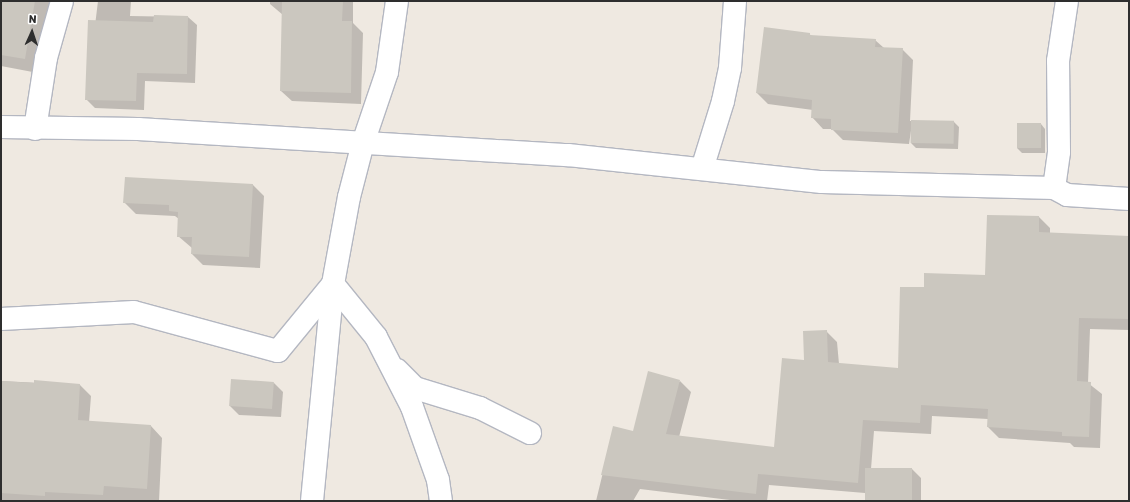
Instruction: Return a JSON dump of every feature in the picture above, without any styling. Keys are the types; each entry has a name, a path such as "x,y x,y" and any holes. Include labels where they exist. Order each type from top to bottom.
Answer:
{"street":[{"path":"35,129 46,58 62,1"},
{"path":"312,501 333,284 349,197 363,143 387,72 397,1"},
{"path":"702,169 723,102 730,68 735,1"},
{"path":"1054,188 1058,152 1058,61 1066,1"},
{"path":"1,127 35,129 138,129 568,155 822,182 1054,188 1068,196 1129,199"},
{"path":"1,319 134,312 278,352 333,284"},
{"path":"333,284 376,337 412,407 438,480 441,501"},
{"path":"388,360 415,388 480,408 530,433"}],"building":[{"path":"1,1 35,1 25,59 1,55"},
{"path":"282,1 343,1 342,21 352,21 351,93 280,91"},
{"path":"154,15 188,16 187,74 137,73 136,101 85,100 88,20 153,22"},
{"path":"764,27 810,33 810,35 876,39 875,47 903,48 898,133 831,130 831,119 811,118 812,100 756,93"},
{"path":"911,120 954,121 954,144 911,143"},
{"path":"1017,123 1041,123 1041,148 1017,148"},
{"path":"125,177 253,184 249,257 191,254 192,237 177,237 178,212 169,211 169,205 123,203"},
{"path":"987,215 1039,216 1039,232 1129,236 1129,319 1079,318 1077,381 1091,382 1089,437 1062,436 1062,432 987,427 988,409 921,405 920,423 863,420 858,483 758,474 756,494 601,475 613,426 633,431 648,371 680,380 666,434 774,447 782,358 804,360 803,331 827,330 828,362 898,368 900,287 924,287 924,273 985,275"},
{"path":"231,379 274,382 272,409 229,406"},
{"path":"34,380 80,384 78,420 151,425 147,489 104,486 103,495 45,492 45,496 1,493 1,381 34,383"},
{"path":"865,468 912,468 912,501 865,501"}]}
